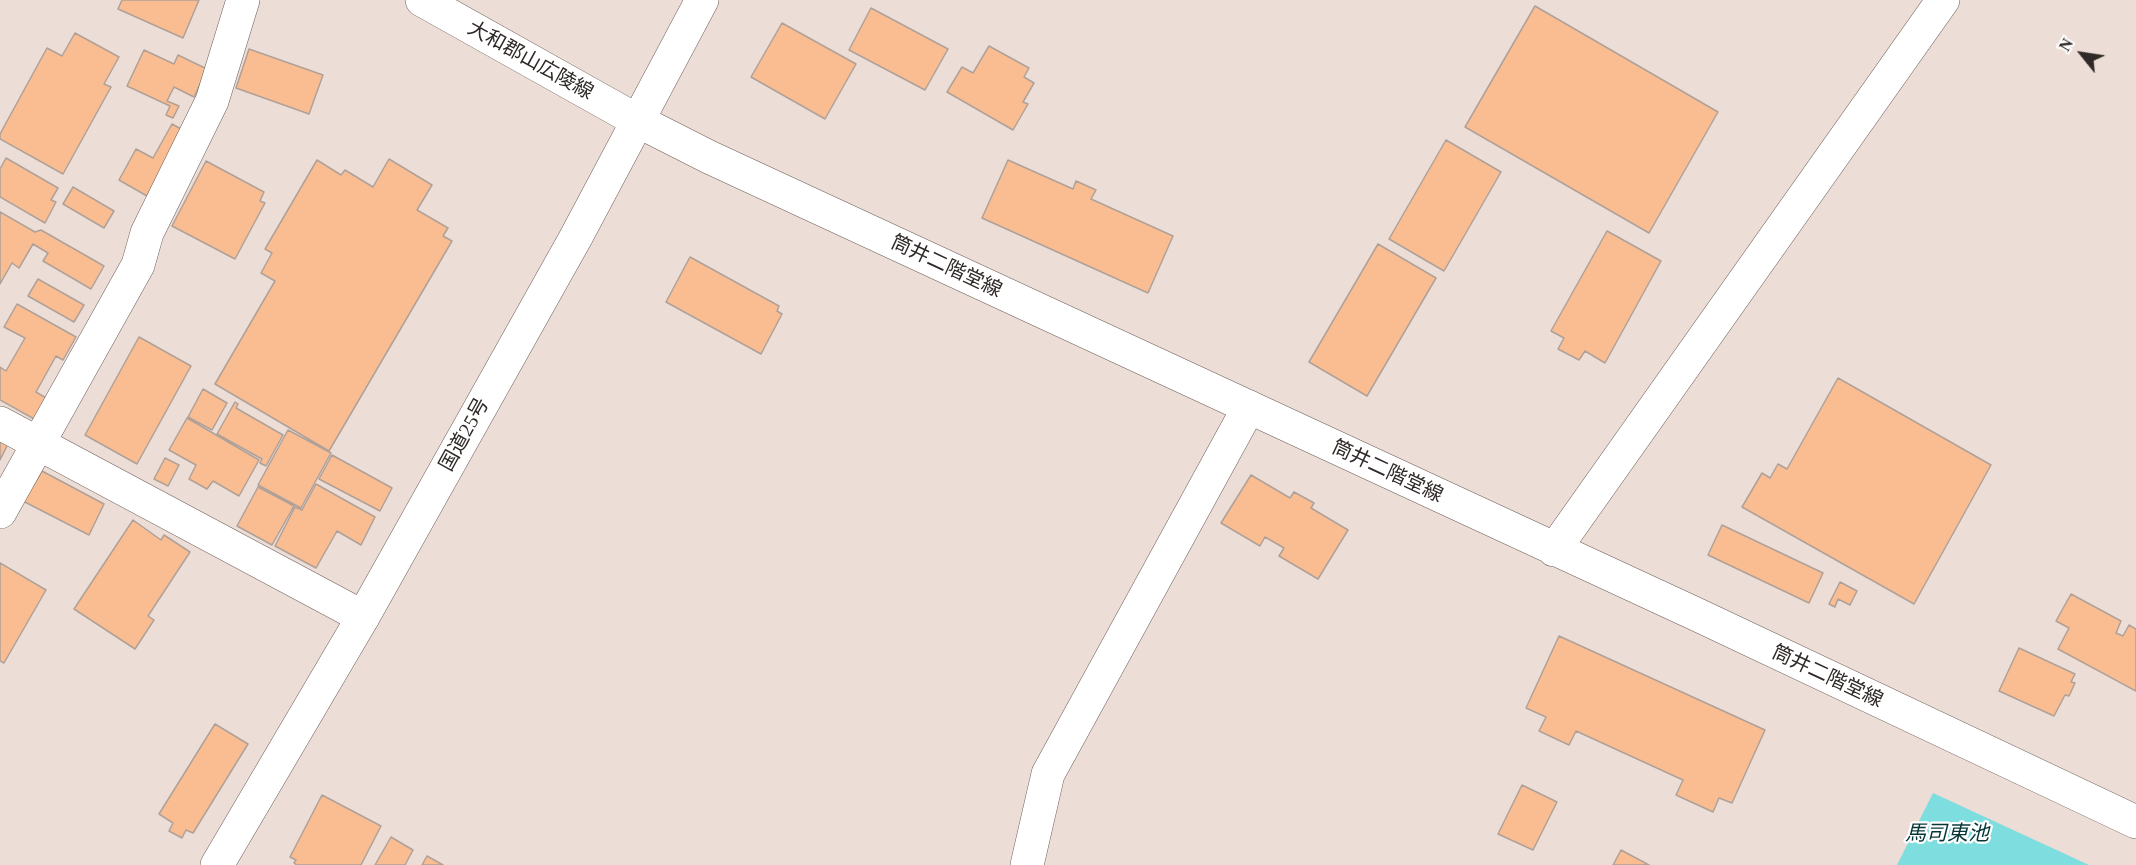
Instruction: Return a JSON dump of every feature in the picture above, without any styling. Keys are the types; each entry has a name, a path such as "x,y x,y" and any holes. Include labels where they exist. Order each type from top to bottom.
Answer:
{"main road":[{"path":"0,512 138,265 147,233 212,101 243,0"},
{"name":"大和郡山広陵線","path":"422,0 638,121"},
{"name":"国道25号","path":"218,865 363,617 638,121 702,0"},
{"path":"1554,550 1943,0"},
{"name":"筒井二階堂線","path":"638,121 2136,822"},
{"path":"1028,865 1048,774 1249,407"},
{"path":"0,423 363,617"}],"water":[{"name":"馬司東池","path":"1933,793 2089,865 1897,865"}],"building":[{"path":"122,0 199,0 183,38 118,9"},
{"path":"1535,6 1718,112 1649,233 1465,127"},
{"path":"871,8 948,49 925,90 849,50"},
{"path":"782,23 856,64 825,119 751,77"},
{"path":"75,33 119,57 104,84 111,87 63,174 0,139 0,134 47,48 62,56"},
{"path":"989,46 1029,68 1024,77 1034,83 1023,102 1028,104 1013,130 947,92 962,67 973,73"},
{"path":"249,49 323,75 309,114 236,88"},
{"path":"144,50 174,64 178,55 207,69 194,97 174,87 167,101 179,106 173,118 166,115 170,106 127,86"},
{"path":"172,124 183,130 147,196 119,180 136,149 153,158"},
{"path":"1446,140 1501,172 1444,271 1389,239"},
{"path":"6,158 58,188 51,200 56,202 45,223 0,197 0,169"},
{"path":"389,159 432,185 417,210 448,228 443,236 452,241 329,451 215,384 275,281 261,273 272,253 265,249 317,160 341,175 345,170 373,187"},
{"path":"1008,160 1073,189 1076,181 1096,190 1091,199 1173,236 1148,293 982,218"},
{"path":"206,161 264,192 260,201 265,203 235,259 172,226"},
{"path":"73,187 114,211 104,228 63,204"},
{"path":"0,212 35,232 41,230 104,266 91,289 43,261 48,253 33,244 19,268 12,263 0,284"},
{"path":"1607,231 1661,261 1605,363 1585,351 1579,360 1558,349 1564,338 1551,331"},
{"path":"1378,244 1436,278 1367,396 1309,362"},
{"path":"690,257 779,306 777,311 782,314 761,354 666,302"},
{"path":"38,279 84,305 74,322 28,296"},
{"path":"17,304 76,337 63,360 56,356 36,392 48,399 36,420 0,400 0,367 6,371 25,338 4,327"},
{"path":"139,337 191,366 137,464 85,435"},
{"path":"1838,378 1991,465 1914,604 1742,507 1762,473 1770,478 1778,464 1787,469"},
{"path":"203,389 227,403 212,430 188,417"},
{"path":"235,402 238,404 236,408 283,435 266,466 260,463 262,459 217,434"},
{"path":"187,418 259,460 239,496 213,481 207,489 189,479 196,465 169,450"},
{"path":"288,430 331,453 301,508 258,485"},
{"path":"0,435 10,440 0,460"},
{"path":"332,455 392,488 380,511 319,479"},
{"path":"165,458 179,465 168,486 154,479"},
{"path":"42,471 104,504 89,535 19,499 27,483 33,486"},
{"path":"1251,475 1290,498 1294,492 1314,503 1311,508 1348,530 1318,579 1279,556 1284,548 1265,537 1260,546 1221,523"},
{"path":"316,484 375,517 361,545 337,531 316,568 275,546 295,507 302,510"},
{"path":"258,487 294,506 272,545 237,526"},
{"path":"133,520 161,540 164,535 190,552 148,616 154,620 135,649 74,609"},
{"path":"1722,525 1823,573 1809,603 1708,555"},
{"path":"0,563 46,590 4,663 0,661"},
{"path":"1840,582 1857,591 1850,605 1838,599 1835,607 1829,604"},
{"path":"2071,594 2121,621 2116,633 2123,636 2129,625 2136,629 2136,691 2058,649 2069,628 2056,621"},
{"path":"1559,636 1765,730 1732,803 1719,798 1713,812 1676,795 1683,780 1576,731 1569,745 1539,731 1546,717 1526,708"},
{"path":"2019,648 2075,674 2071,682 2075,683 2069,696 2065,695 2054,716 1999,691"},
{"path":"215,724 248,744 193,833 186,830 182,838 169,831 173,823 159,814"},
{"path":"1522,785 1557,802 1533,850 1498,834"},
{"path":"322,795 381,826 361,865 297,865 294,863 296,860 290,857"},
{"path":"391,837 413,850 405,865 375,865"},
{"path":"1621,850 1649,865 1613,865"},
{"path":"427,856 443,865 422,865"}]}
